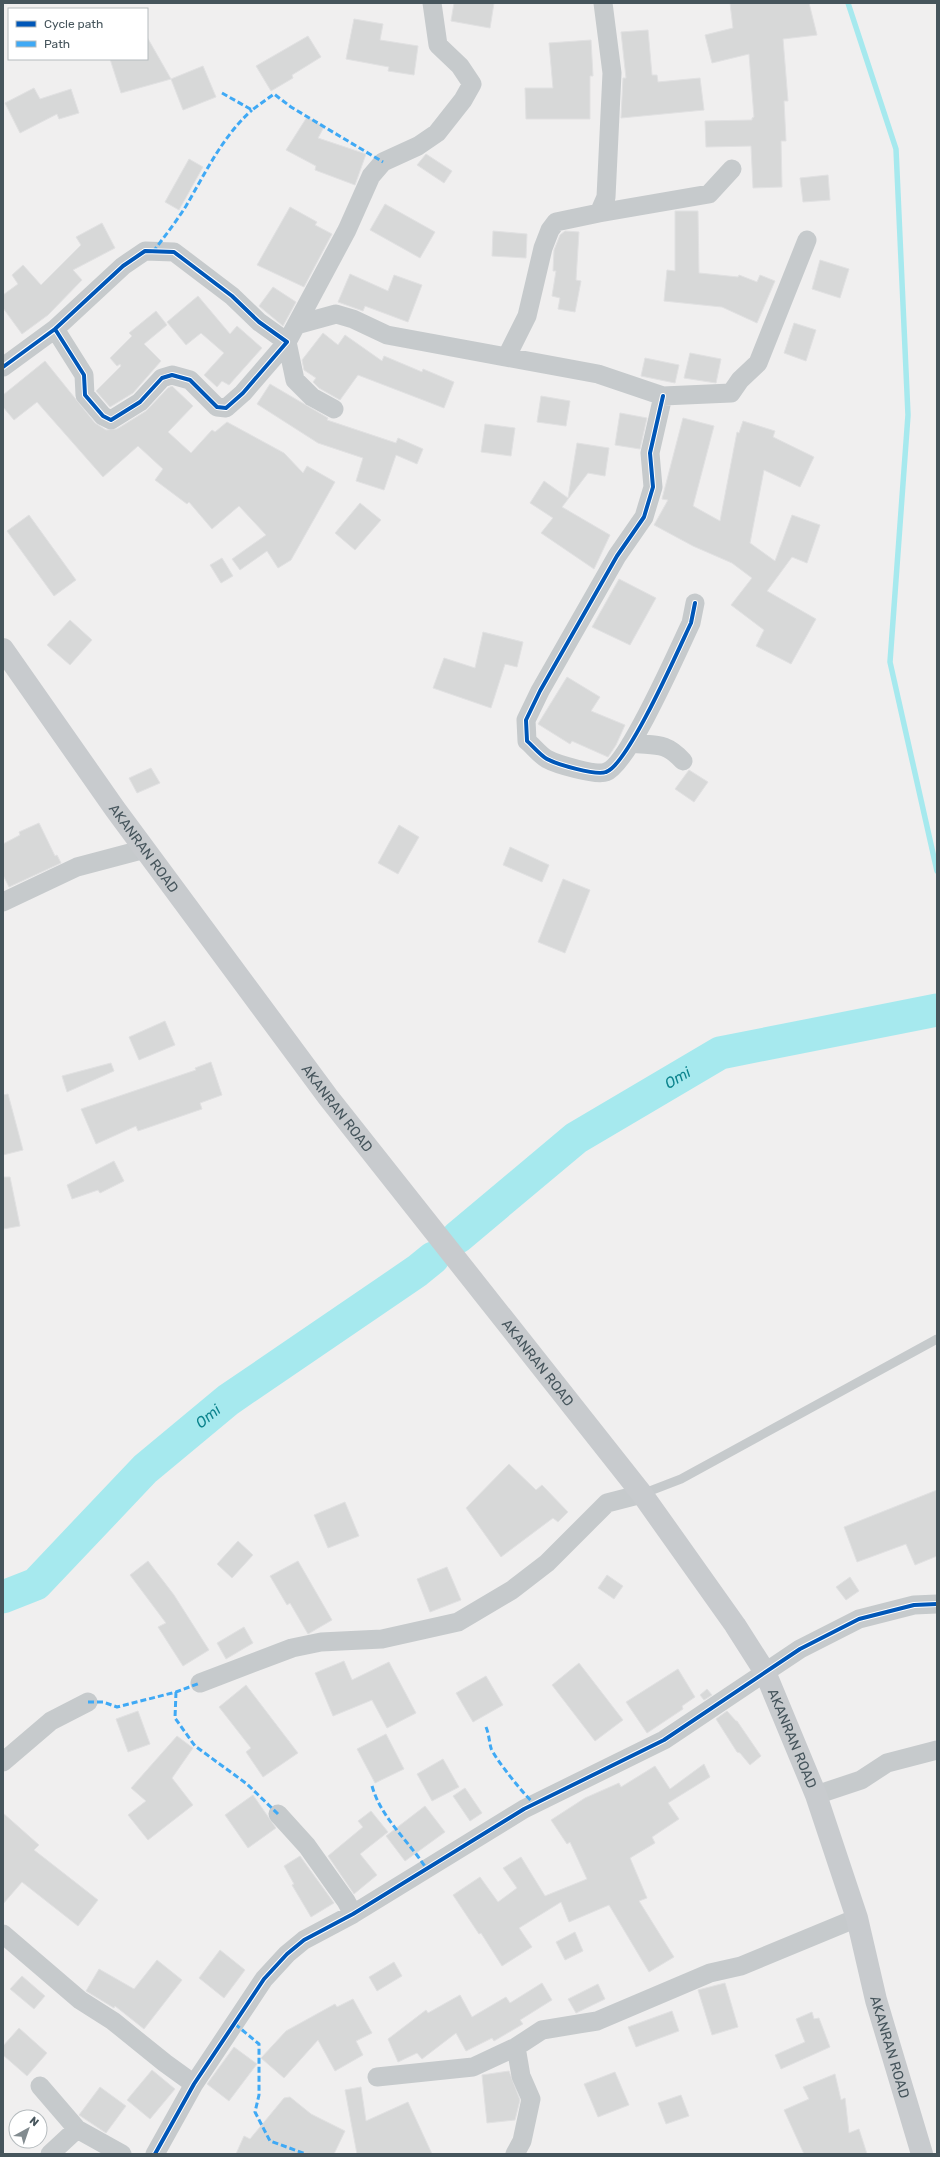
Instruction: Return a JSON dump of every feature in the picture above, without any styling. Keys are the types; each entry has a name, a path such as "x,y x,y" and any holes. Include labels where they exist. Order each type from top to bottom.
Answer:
{"main road":[{"name":"AKANRAN ROAD","path":"3,649 146,849 328,1097 642,1494 735,1625 765,1672 816,1795 856,1918 876,2000 922,2154"}],"street":[{"path":"55,329 84,376 85,395 103,416 111,420 140,402 162,378 172,376 190,380 217,407 226,408 243,392 287,342 347,230 371,176 383,162 418,146 437,133 463,100 472,84 460,66 438,45 432,3"},
{"path":"600,213 606,197 612,73 603,3"},
{"path":"507,356 527,316 543,248 550,230 556,222 709,194 732,169"},
{"path":"296,325 336,314 353,319 387,334 468,351 507,356 598,374 663,396 731,393 740,380 758,363 806,240"},
{"path":"3,367 55,329 123,266 145,251 174,252 232,296 259,322 287,342 295,380 312,397 334,409"},
{"path":"663,396 650,453 653,487 644,517 617,556 543,685 526,720 527,741 547,759 593,773 606,772 618,762 631,743 691,623 695,603"},
{"path":"631,743 657,744 676,753 683,761"},
{"path":"3,902 77,866 146,849"},
{"path":"200,1683 292,1648 321,1642 382,1639 458,1622 512,1590 547,1563 606,1503 642,1494"},
{"path":"155,2154 194,2084 264,1979 287,1954 304,1940 353,1914 524,1809 664,1740 800,1649 859,1619 914,1605 937,1604"},
{"path":"3,1762 51,1721 88,1702"},
{"path":"816,1795 861,1780 888,1763 937,1750"},
{"path":"278,1814 307,1846 346,1901 353,1914"},
{"path":"377,2077 473,2067 516,2047 542,2030 597,2021 710,1973 741,1966 856,1918"},
{"path":"3,1934 80,2000 114,2021 165,2063 194,2084"},
{"path":"515,2154 522,2141 531,2099 521,2076 516,2047"},
{"path":"40,2086 77,2129 122,2154"},
{"path":"50,2154 77,2129"}],"lane":[{"path":"642,1494 680,1479 937,1339"}],"building":[{"path":"454,3 494,3 490,28 451,21"},
{"path":"730,3 809,3 817,35 783,39 788,101 784,101 786,141 781,141 782,187 753,188 751,146 706,147 705,121 752,120 754,117 749,54 712,63 705,35 733,28"},
{"path":"354,19 383,24 380,40 418,46 414,75 388,71 389,67 346,59"},
{"path":"648,30 652,75 657,75 658,82 700,78 704,110 621,118 623,78 626,78 621,32"},
{"path":"308,36 321,57 292,75 293,78 271,91 256,66"},
{"path":"148,39 171,79 121,93 110,60 148,60"},
{"path":"591,40 593,76 590,76 590,119 526,119 525,88 553,88 549,43"},
{"path":"203,66 216,97 183,110 171,79"},
{"path":"34,88 40,99 71,89 79,113 59,119 57,114 20,133 5,103"},
{"path":"307,117 324,127 318,138 366,154 355,185 315,170 316,166 286,150"},
{"path":"426,154 452,171 444,183 417,165"},
{"path":"189,159 203,167 179,210 165,202"},
{"path":"828,175 830,200 803,202 800,178"},
{"path":"385,204 435,232 420,258 370,230"},
{"path":"290,207 317,222 315,225 332,234 304,287 257,265"},
{"path":"675,211 698,211 699,273 738,277 739,275 757,282 760,275 775,281 757,323 722,307 664,301 667,270 675,271"},
{"path":"102,223 115,248 73,270 82,280 48,315 22,334 3,308 3,295 18,284 12,275 23,265 41,285 81,245 76,237"},
{"path":"493,231 527,234 526,258 492,256"},
{"path":"565,231 579,232 576,280 581,281 575,312 558,309 560,298 552,296 556,271 553,271 554,250 560,235"},
{"path":"820,260 849,269 840,298 812,289"},
{"path":"350,274 388,291 394,275 422,285 408,322 365,306 363,311 338,302"},
{"path":"273,287 296,302 283,326 259,306"},
{"path":"198,296 230,334 237,326 262,348 229,385 222,381 217,387 204,375 224,353 201,333 186,345 167,322"},
{"path":"156,311 167,325 144,344 161,361 133,393 110,407 96,391 121,366 120,364 117,366 110,358 132,336 129,333"},
{"path":"794,323 816,330 806,361 784,353"},
{"path":"323,333 338,345 345,335 382,361 384,356 422,372 423,369 454,382 444,408 358,375 340,400 319,388 313,382 316,378 304,370 302,360"},
{"path":"690,353 721,359 716,383 684,378"},
{"path":"645,358 679,365 675,383 641,376"},
{"path":"45,361 95,423 106,430 117,429 146,411 168,388 172,386 193,406 168,432 191,453 212,430 215,432 227,422 284,453 303,473 307,466 335,482 291,560 278,568 267,551 240,570 232,559 266,535 239,506 212,529 189,502 187,504 155,480 163,469 138,446 103,477 37,402 14,420 3,407 3,395"},
{"path":"270,384 328,418 327,420 396,443 398,438 423,449 417,464 396,455 384,490 356,481 363,458 318,443 257,404"},
{"path":"541,396 570,401 566,426 537,422"},
{"path":"620,413 647,418 640,449 615,445"},
{"path":"683,418 714,426 693,506 720,521 737,432 739,433 743,421 775,431 773,437 814,457 800,487 764,470 750,543 775,561 792,515 820,525 807,563 792,557 767,591 816,619 791,664 756,646 764,630 731,605 752,578 732,563 693,546 654,525 668,500 662,499"},
{"path":"485,424 515,428 511,456 481,452"},
{"path":"577,443 609,448 605,476 588,473 562,507 610,535 594,569 541,533 553,518 530,503 544,481 568,498"},
{"path":"360,503 381,520 355,550 335,533"},
{"path":"29,515 76,580 54,596 7,531"},
{"path":"222,558 233,576 221,583 210,565"},
{"path":"619,579 656,598 630,645 592,627"},
{"path":"70,620 92,640 70,665 47,645"},
{"path":"483,632 523,642 517,667 505,664 491,708 433,688 444,658 475,668"},
{"path":"567,677 600,697 591,711 625,725 616,745 608,757 572,741 570,744 538,724"},
{"path":"151,768 160,783 137,793 129,778"},
{"path":"689,770 708,782 694,802 675,789"},
{"path":"39,823 55,856 57,855 61,863 9,887 3,875 3,844 20,835 19,832"},
{"path":"399,825 419,837 398,874 378,863"},
{"path":"510,847 549,865 542,882 503,865"},
{"path":"563,879 590,890 565,953 538,942"},
{"path":"165,1021 175,1045 139,1060 129,1037"},
{"path":"211,1062 222,1095 200,1103 202,1109 138,1131 136,1126 96,1144 81,1109 196,1070 195,1068"},
{"path":"111,1063 114,1071 67,1092 62,1076"},
{"path":"8,1094 23,1150 3,1155 3,1095"},
{"path":"114,1161 124,1181 100,1193 98,1190 72,1199 67,1185"},
{"path":"3,1177 10,1177 20,1226 3,1229"},
{"path":"509,1464 536,1490 542,1485 568,1512 558,1522 553,1518 501,1557 466,1508"},
{"path":"937,1490 937,1556 915,1565 906,1544 857,1562 844,1527"},
{"path":"345,1502 359,1536 328,1548 314,1515"},
{"path":"238,1541 253,1555 232,1578 217,1564"},
{"path":"148,1561 174,1595 209,1650 183,1666 158,1627 166,1623 130,1575"},
{"path":"298,1561 332,1620 308,1634 290,1603 287,1605 270,1576"},
{"path":"447,1567 461,1600 430,1612 417,1579"},
{"path":"607,1575 623,1586 614,1599 598,1588"},
{"path":"850,1577 859,1591 846,1600 836,1587"},
{"path":"244,1627 253,1643 226,1659 217,1643"},
{"path":"344,1661 352,1680 389,1662 416,1713 387,1728 372,1700 333,1716 315,1673"},
{"path":"579,1663 623,1720 595,1741 552,1685"},
{"path":"678,1669 695,1697 682,1706 683,1709 647,1733 626,1702"},
{"path":"486,1676 503,1705 473,1722 456,1693"},
{"path":"246,1685 298,1753 263,1777 246,1752 251,1748 219,1707"},
{"path":"707,1689 712,1695 704,1700 700,1695"},
{"path":"138,1711 150,1744 128,1752 116,1719"},
{"path":"727,1711 737,1721 761,1756 750,1765 740,1753 737,1752 716,1719"},
{"path":"386,1734 404,1769 375,1783 357,1749"},
{"path":"177,1736 193,1748 172,1778 193,1805 148,1840 128,1815 146,1801 131,1788"},
{"path":"443,1759 459,1787 432,1801 417,1774"},
{"path":"704,1764 710,1777 668,1803 679,1819 652,1837 655,1843 630,1858 647,1898 639,1901 674,1957 649,1972 609,1905 569,1922 561,1902 519,1928 532,1947 502,1966 481,1933 479,1934 453,1895 480,1877 498,1902 517,1888 503,1868 521,1857 545,1896 587,1879 570,1842 567,1844 551,1820 585,1798 619,1783 621,1787 655,1766 670,1789"},
{"path":"465,1788 482,1813 470,1821 453,1796"},
{"path":"253,1795 276,1828 248,1848 225,1815"},
{"path":"425,1806 445,1832 405,1861 386,1836"},
{"path":"371,1811 388,1832 360,1854 377,1875 354,1894 328,1856 363,1827 358,1821"},
{"path":"3,1813 39,1845 34,1850 98,1900 78,1926 22,1882 3,1904"},
{"path":"300,1856 334,1903 311,1917 292,1885 294,1884 284,1866"},
{"path":"575,1932 583,1951 565,1960 556,1942"},
{"path":"220,1950 245,1970 224,1998 199,1978"},
{"path":"157,1960 182,1980 144,2029 115,2006 114,2008 86,1991 99,1969 134,1989"},
{"path":"394,1962 402,1976 377,1991 369,1977"},
{"path":"22,1976 45,1996 34,2009 10,1989"},
{"path":"542,1983 552,2000 520,2020 523,2024 494,2041 492,2038 466,2051 456,2033 422,2059 417,2053 398,2062 388,2039 426,2010 428,2013 460,1995 472,2017 506,1997 510,2003"},
{"path":"725,1983 738,2027 712,2035 698,1990"},
{"path":"598,1984 605,1999 576,2013 568,1999"},
{"path":"353,1999 372,2033 356,2041 363,2055 335,2071 318,2040 284,2078 261,2058 286,2031 335,2004 337,2007"},
{"path":"672,2011 679,2031 636,2047 628,2027"},
{"path":"812,2012 814,2019 819,2018 830,2047 781,2069 775,2055 805,2042 796,2019"},
{"path":"19,2028 47,2053 27,2076 3,2055 3,2046"},
{"path":"234,2047 257,2064 229,2101 207,2084"},
{"path":"152,2070 175,2089 150,2119 127,2100"},
{"path":"509,2071 520,2100 515,2120 487,2123 482,2075"},
{"path":"615,2072 629,2105 598,2117 584,2084"},
{"path":"835,2074 841,2100 845,2098 849,2133 859,2129 867,2154 804,2154 784,2110 809,2099 803,2087"},
{"path":"100,2087 126,2106 106,2133 79,2115"},
{"path":"361,2087 366,2121 408,2102 432,2154 357,2154 345,2090"},
{"path":"681,2095 689,2116 666,2124 658,2103"},
{"path":"290,2097 311,2114 345,2131 334,2154 236,2154 244,2136 250,2139 284,2098"}],"waterway":[{"path":"848,3 896,149 908,415 890,662 937,871"},
{"name":"Omi","path":"458,1237 576,1138 720,1053 937,1010"},
{"name":"Omi","path":"3,1597 36,1584 145,1469 228,1400 417,1271 433,1258"}],"marked path":[{"path":"222,93 252,110 274,94 291,107 383,162"},
{"path":"153,252 186,206 223,143 241,120 252,110"},
{"path":"88,1702 103,1702 117,1707 176,1692 200,1683"},
{"path":"176,1692 175,1718 195,1746 247,1784 278,1814"},
{"path":"486,1727 493,1752 518,1786 535,1804"},
{"path":"372,1786 376,1798 388,1819 426,1868"},
{"path":"235,2024 259,2044 259,2095 255,2112 270,2141 306,2154"}],"cycle path":[{"path":"3,367 55,329 123,266 145,251 174,252 232,296 259,322 287,342 243,393 226,408 217,407 190,380 172,375 162,378 140,402 111,420 103,416 85,395 84,375 55,329"},
{"path":"663,396 650,453 653,487 644,517 617,556 540,691 526,720 527,741 547,759 576,769 601,773 606,772 615,765 627,749 665,679 691,623 695,603"},
{"path":"155,2154 194,2084 264,1979 287,1954 304,1940 353,1914 524,1809 664,1740 800,1649 859,1619 914,1605 937,1604"}]}
